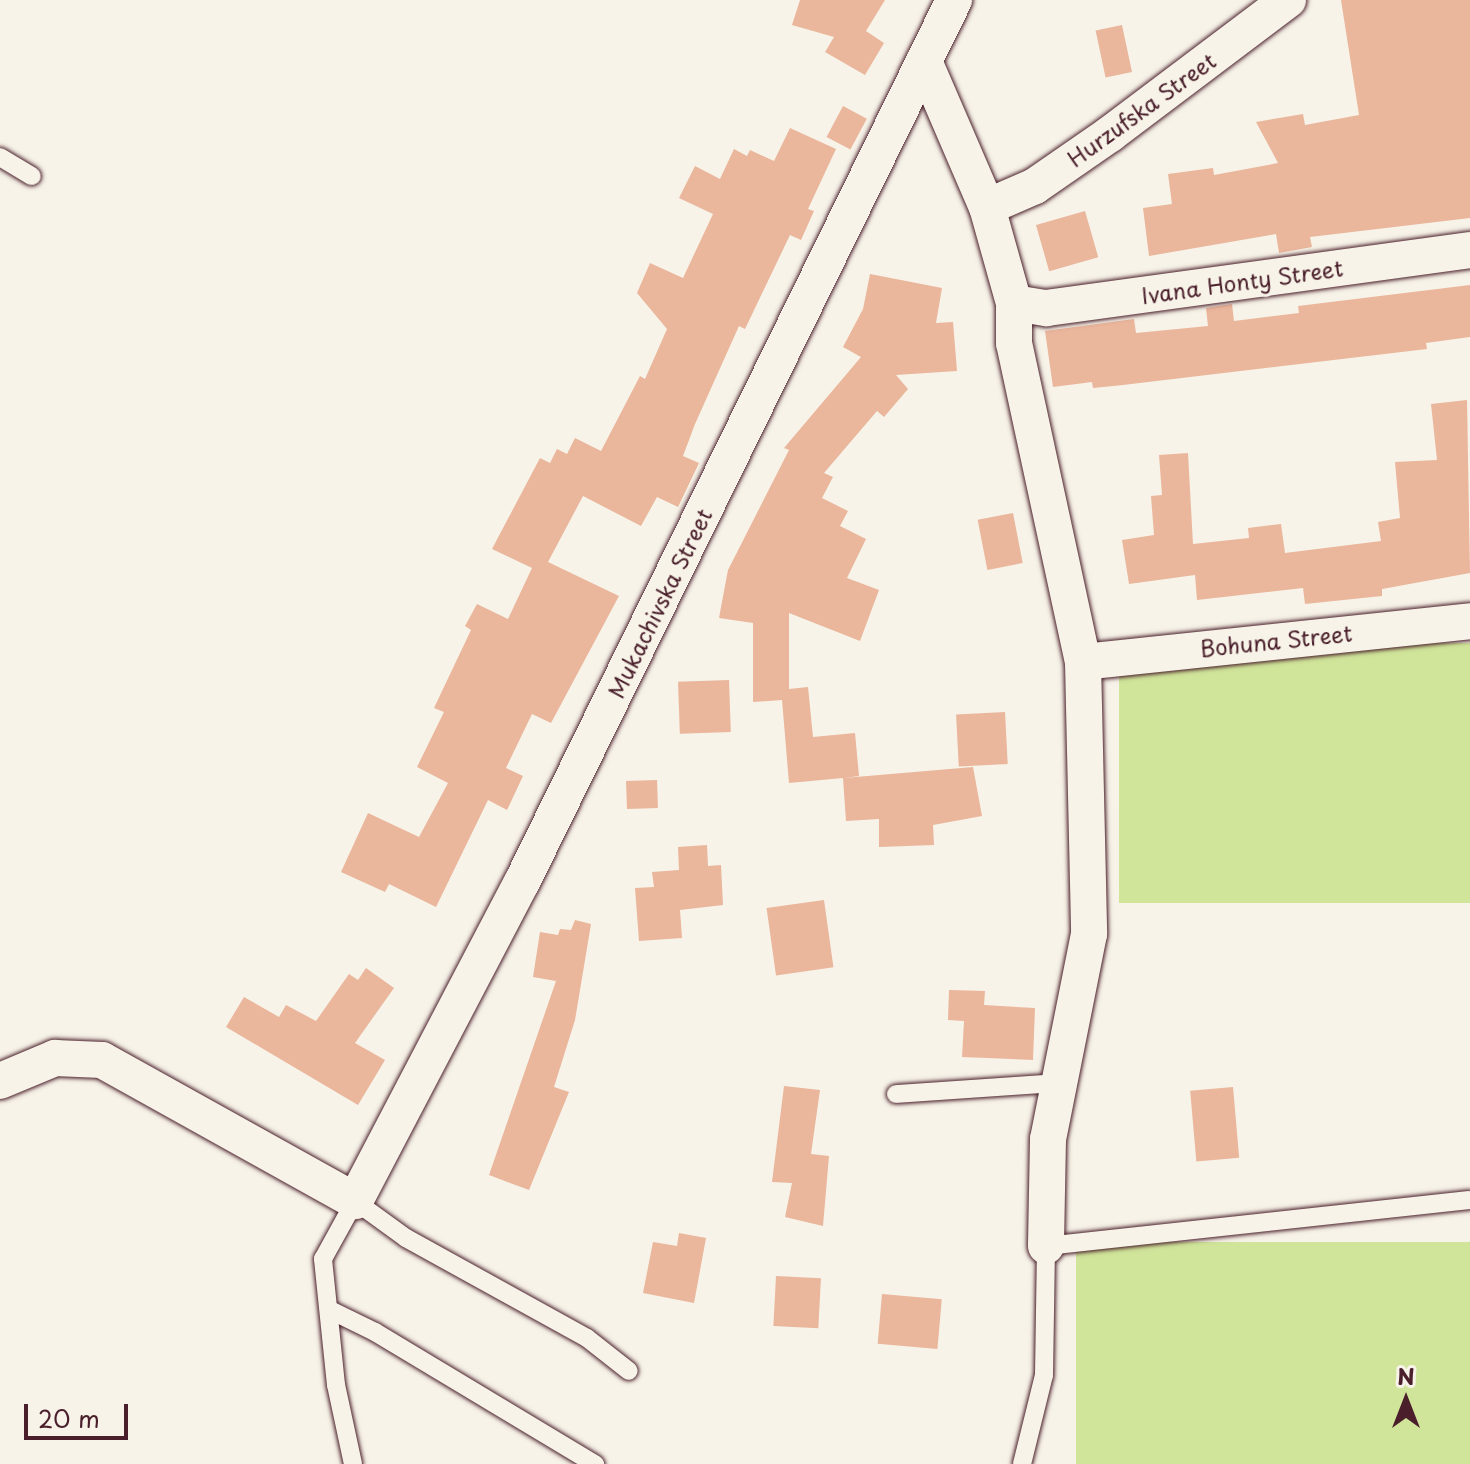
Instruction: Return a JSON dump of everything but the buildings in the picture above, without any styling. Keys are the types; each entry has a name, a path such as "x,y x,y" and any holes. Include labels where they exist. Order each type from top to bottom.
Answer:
{"street":[{"name":"Mukachivska Street","path":"355,1201 522,882 954,0"},
{"name":"Hurzufska Street","path":"987,207 1035,186 1110,134 1288,0"},
{"path":"924,61 987,207 1014,303 1014,343 1083,662 1089,934 1048,1139 1046,1246"},
{"name":"Ivana Honty Street","path":"1014,303 1047,308 1470,250"},
{"name":"Bohuna Street","path":"1083,662 1470,621"},
{"path":"0,1081 55,1058 102,1060 355,1201"}],"lane":[{"path":"0,157 32,176"},
{"path":"896,1094 1058,1083"},
{"path":"1022,1464 1044,1375 1046,1246 1470,1200"},
{"path":"353,1464 336,1385 323,1259 355,1201 406,1238 587,1338 629,1371"},
{"path":"330,1310 375,1332 595,1464"}],"green space":[{"path":"1119,643 1470,643 1470,903 1119,903"},
{"path":"1076,1242 1470,1242 1470,1464 1076,1464"}]}
